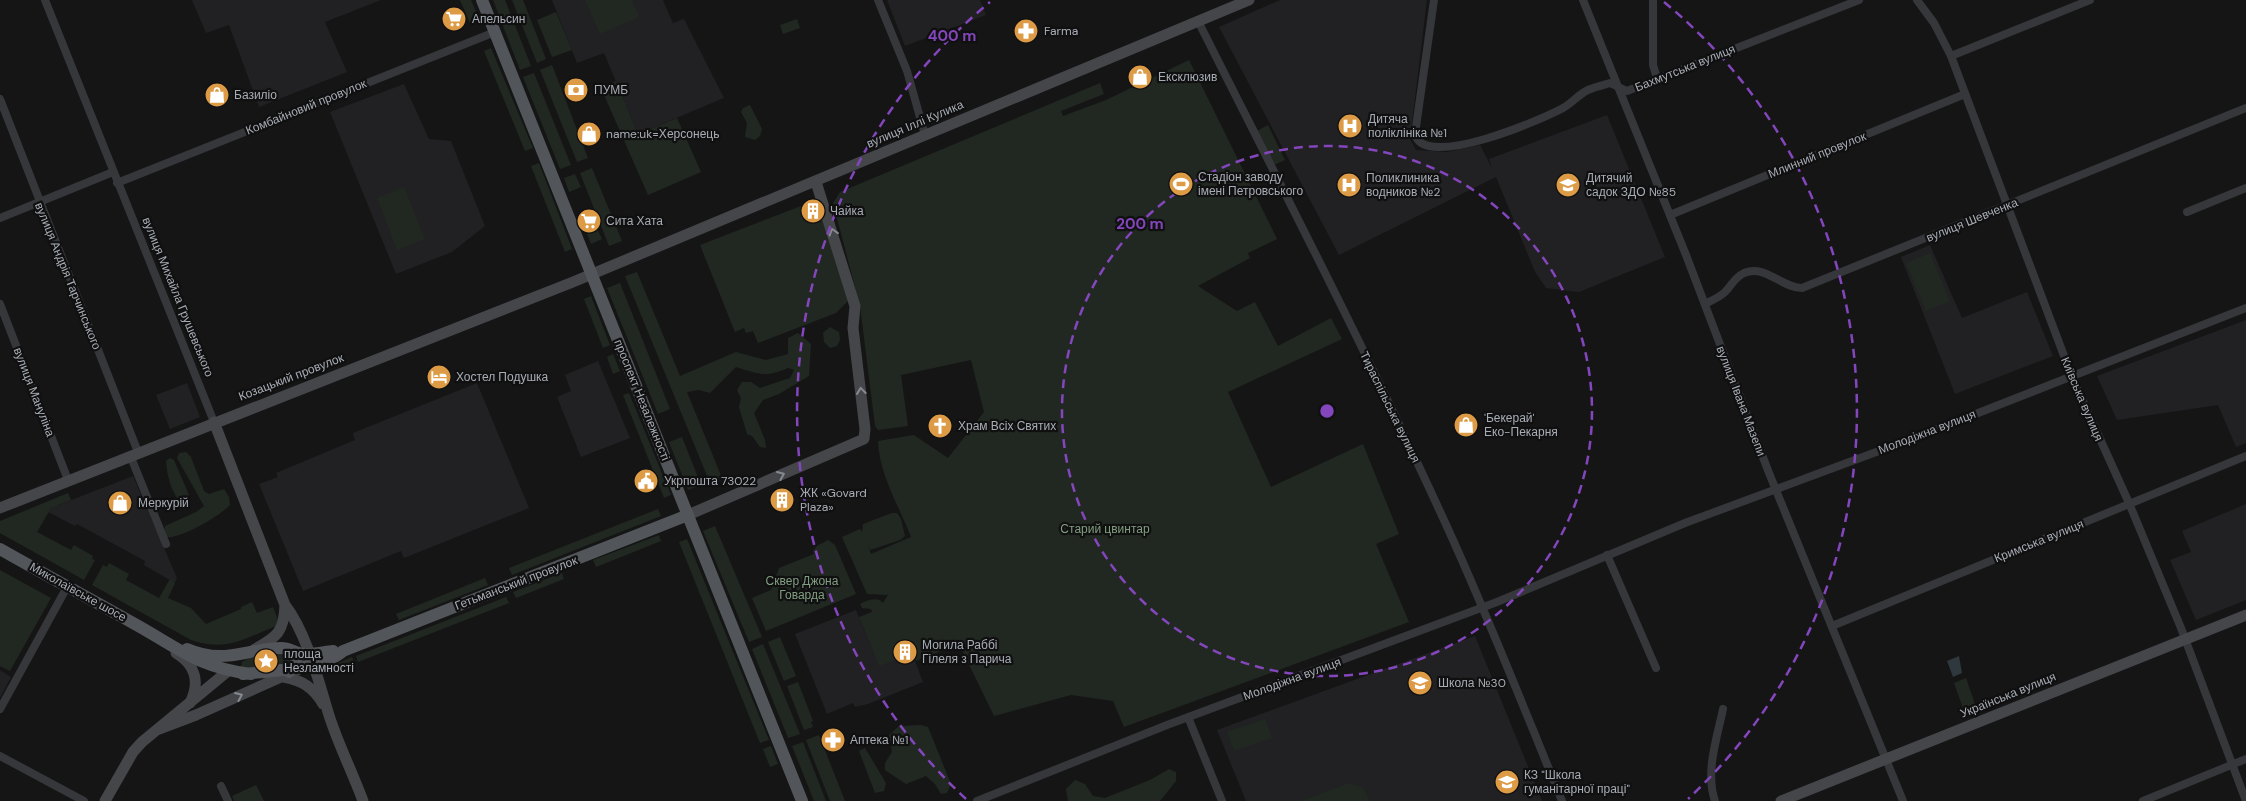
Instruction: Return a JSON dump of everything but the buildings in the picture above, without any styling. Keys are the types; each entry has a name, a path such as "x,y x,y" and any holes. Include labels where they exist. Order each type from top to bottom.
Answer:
{"main road":[{"name":"проспект Незалежності","path":"482,0 802,801"},
{"name":"Гетьманський провулок","path":"313,656 343,651 688,515"},
{"name":"Миколаївське шосе","path":"0,549 157,636"},
{"path":"157,636 202,654 242,658 283,648 313,656"},
{"path":"157,636 199,662 243,674 288,673 313,656"},
{"path":"228,671 242,658"},
{"path":"242,658 238,666 243,674"}],"street":[{"name":"вулиця Михайла Грушевського","path":"45,0 285,605"},
{"path":"878,0 907,71 925,135"},
{"name":"вулиця Іллі Кулика","path":"593,274 1249,0"},
{"name":"Бахмутська вулиця","path":"1434,0 1415,134 1417,140 1429,146 1448,148 1482,141 1564,108 1586,90 1610,83 1627,91 1859,0"},
{"name":"вулиця Івана Мазепи","path":"1583,0 1705,304 1775,489 1903,801"},
{"path":"1654,0 1653,65 1657,78"},
{"name":"Київська вулиця","path":"1917,0 1934,23 1951,56 2072,377 2129,503 2185,638 2246,801"},
{"path":"1951,56 2076,3 2090,0"},
{"name":"Тираспільська вулиця","path":"1198,21 1404,434 1482,606 1562,801"},
{"name":"Комбайновий провулок","path":"118,183 495,32"},
{"name":"Млинний провулок","path":"1670,216 1964,94"},
{"name":"вулиця Андрія Тарчинського","path":"0,99 166,544"},
{"name":"вулиця Шевченка","path":"1705,304 1726,292 1735,279 1744,273 1761,271 1794,288 1802,288 2246,108"},
{"path":"0,218 113,172"},
{"path":"688,515 864,439 865,429 853,328 855,306 816,182"},
{"path":"2187,212 2246,188"},
{"name":"Козацький провулок","path":"0,508 593,274"},
{"name":"вулиця Мануліна","path":"0,304 68,480"},
{"name":"Молодіжна вулиця","path":"976,801 1188,717 1482,606 1775,489 2072,377 2246,308"},
{"name":"Кримська вулиця","path":"1832,626 2246,456"},
{"path":"1607,555 1656,668"},
{"path":"0,708 68,586"},
{"path":"285,605 321,669 321,695"},
{"path":"242,658 271,641 279,632 284,620 285,605"},
{"name":"Українська вулиця","path":"1781,801 2246,615"},
{"path":"157,636 163,645 186,659 193,669 195,690 190,704"},
{"path":"313,656 320,680"},
{"path":"313,656 321,695 363,801"},
{"path":"105,801 133,752 168,719 190,704 228,671"},
{"path":"158,729 196,715 288,673 321,695"},
{"path":"1715,801 1710,784 1723,710"},
{"path":"1188,717 1222,801"},
{"path":"0,756 84,801"},
{"path":"2143,801 2246,759"},
{"path":"221,786 228,801"}],"shaded area":[{"path":"192,0 381,0 325,22 347,72 259,107 229,25 206,33"},
{"path":"552,0 663,0 673,23 684,19 724,98 638,134 604,53 577,63"},
{"path":"887,0 980,0 986,15 905,46"},
{"path":"1280,0 1427,0 1410,139 1416,150 1447,152 1480,145 1492,168 1489,159 1607,115 1665,257 1579,292 1546,288 1535,272 1496,177 1339,255 1219,27"},
{"path":"404,84 429,139 451,141 485,226 452,252 396,274 330,112"},
{"path":"1930,245 1962,318 2027,292 2053,356 1955,394 1901,257"},
{"path":"2246,320 2246,443 2236,447 2218,405 2117,420 2097,376"},
{"path":"598,361 630,438 581,457 557,397 571,391 565,375"},
{"path":"187,383 200,417 170,429 156,395"},
{"path":"477,383 529,508 404,558 401,551 303,591 259,484 278,477 276,473 355,440 353,433"},
{"path":"133,476 177,578 175,583 144,565 145,561 77,524 75,526 48,512 51,508"},
{"path":"2246,504 2246,600 2196,620 2170,560 2191,552 2182,531"},
{"path":"856,610 870,644 901,658 896,648 908,643 923,682 868,704 855,707 853,703 827,714 795,634"},
{"name":"Школа №30","path":"1475,636 1542,801 1246,801 1217,730"},
{"path":"1959,656 1962,673 1953,677 1947,661"},
{"path":"0,670 11,677 0,698"}],"green space":[{"path":"460,0 471,0 479,19 470,23"},
{"path":"493,0 505,0 531,66 520,70"},
{"path":"512,0 523,0 546,59 537,63"},
{"path":"585,0 632,0 639,17 600,34"},
{"path":"556,12 572,50 552,57 537,20"},
{"path":"797,19 800,28 783,34 780,25"},
{"path":"491,48 533,148 525,151 484,51"},
{"name":"Старий цвинтар","path":"1189,60 1277,239 1248,253 1250,258 1198,286 1237,311 1255,302 1278,346 1331,318 1342,339 1228,392 1271,487 1363,444 1399,534 1376,544 1409,622 1124,727 1113,701 1071,695 994,716 959,644 916,661 908,643 896,648 901,658 879,666 859,617 872,612 871,609 862,608 860,604 875,599 883,603 888,595 867,594 842,537 860,529 862,532 863,524 892,513 897,513 901,519 905,536 900,540 870,550 867,543 871,554 911,537 890,490 882,466 878,441 914,435 948,458 984,412 971,360 901,375 908,426 878,430 875,426 860,306 833,203 840,192 1100,83 1104,94 1061,111 1063,116 1106,100"},
{"path":"552,65 588,158 577,162 540,70"},
{"path":"534,73 571,165 560,169 523,77"},
{"path":"616,81 638,134 677,118 701,172 648,195 601,88"},
{"path":"750,105 762,129 760,136 755,140 745,137 747,123 741,112 743,108"},
{"path":"1268,125 1285,160 1274,165 1257,131"},
{"path":"539,163 572,249 565,252 531,166"},
{"path":"592,168 622,241 609,246 580,173"},
{"path":"575,174 581,187 569,192 564,178"},
{"path":"404,187 425,239 397,250 377,198"},
{"path":"801,206 807,221 823,215 848,301 836,313 758,343 753,331 746,333 744,328 735,332 700,245"},
{"path":"595,224 602,239 591,244 585,229"},
{"path":"1930,253 1950,301 1926,311 1906,263"},
{"path":"637,272 680,376 736,352 766,360 788,354 788,338 798,333 811,344 809,376 779,394 763,400 754,413 765,440 766,448 760,447 752,436 747,434 739,407 741,398 737,390 742,382 751,382 760,388 790,378 794,370 788,368 762,374 736,367 710,393 699,390 687,392 722,478 710,483 625,276"},
{"path":"620,283 670,409 658,414 607,288"},
{"path":"591,296 610,345 603,348 584,299"},
{"path":"830,327 839,332 840,340 837,346 830,348 824,342 823,333"},
{"path":"613,354 620,371 613,374 607,357"},
{"path":"629,393 671,495 664,498 623,395"},
{"path":"682,437 701,485 688,490 669,442"},
{"path":"186,452 191,457 204,491 209,494 224,489 229,497 230,505 200,526 173,537 167,537 164,533 165,526 196,512 204,506 177,458 179,453"},
{"path":"170,458 174,460 189,495 188,502 184,505 176,497 169,479 166,461"},
{"path":"68,493 71,500 51,508 37,532 71,550 74,545 93,556 92,559 95,560 84,580 0,533 0,521"},
{"path":"658,509 661,516 512,575 509,568"},
{"path":"715,526 762,637 749,642 703,531"},
{"path":"659,535 661,541 596,567 593,560"},
{"path":"687,539 769,740 760,743 679,542"},
{"name":"Сквер Джона Говарда","path":"828,540 835,545 856,594 766,631 752,598 771,590 779,568 814,554 813,551 817,546"},
{"path":"109,563 129,574 126,580 159,598 170,579 175,583 168,598 191,608 206,624 241,609 241,607 252,602 257,613 273,607 278,620 276,626 244,639 225,644 215,645 191,640 92,585 103,565 107,567"},
{"path":"0,570 51,598 10,671 0,666"},
{"path":"562,573 564,579 516,598 513,592"},
{"path":"485,578 488,585 399,620 396,614"},
{"path":"506,597 509,603 358,662 356,656"},
{"path":"780,637 796,676 784,681 768,642"},
{"path":"763,644 800,734 788,738 752,649"},
{"path":"291,655 291,664 241,667 242,662 249,658"},
{"path":"352,657 355,664 333,672 331,666"},
{"path":"1966,678 1975,704 1963,708 1954,683"},
{"path":"798,682 813,721 811,722 813,727 804,730 787,686"},
{"path":"1265,719 1272,738 1234,751 1227,732"},
{"path":"921,725 928,727 951,784 947,793 941,794 935,784 926,776 906,784 885,770 885,763 892,752 889,735 899,726"},
{"path":"819,735 845,801 830,801 806,740"},
{"path":"803,742 826,801 814,801 792,746"},
{"path":"771,746 778,764 770,767 763,749"},
{"path":"865,748 886,783 884,791 875,793 859,751"},
{"path":"1169,769 1176,772 1176,781 1160,801 1068,801 1066,789 1075,780 1085,784 1093,796 1105,798 1150,780"},
{"path":"1349,783 1363,788 1370,801 1301,801"},
{"path":"256,785 264,801 234,801 232,796"}],"place":[{"name":"Апельсин","path":"454,19"},
{"name":"Farma","path":"1026,31"},
{"name":"Ексклюзив","path":"1140,77"},
{"name":"ПУМБ","path":"576,90"},
{"name":"Базиліо","path":"217,95"},
{"name":"Дитяча поліклініка №1","path":"1350,126"},
{"name":"name:uk=Херсонець","path":"589,134"},
{"name":"Стадіон заводу імені Петровського","path":"1181,184"},
{"name":"Поликлиника водников №2","path":"1349,185"},
{"name":"Дитячий садок ЗДО №85","path":"1568,185"},
{"name":"Чайка","path":"813,211"},
{"name":"Сита Хата","path":"589,221"},
{"name":"Хостел Подушка","path":"439,377"},
{"name":"'Бекерай' Еко-Пекарня","path":"1466,425"},
{"name":"Храм Всіх Святих","path":"940,426"},
{"name":"Укрпошта 73022","path":"646,481"},
{"name":"ЖК «Govard Plaza»","path":"782,500"},
{"name":"Меркурій","path":"120,503"},
{"name":"Могила Раббі Гілеля з Парича","path":"905,652"},
{"name":"площа Незламності","path":"266,661"},
{"name":"Школа №30","path":"1420,683"},
{"name":"Аптека №1","path":"833,740"},
{"name":"КЗ \"Школа гуманітарної праці\"","path":"1507,782"}]}
